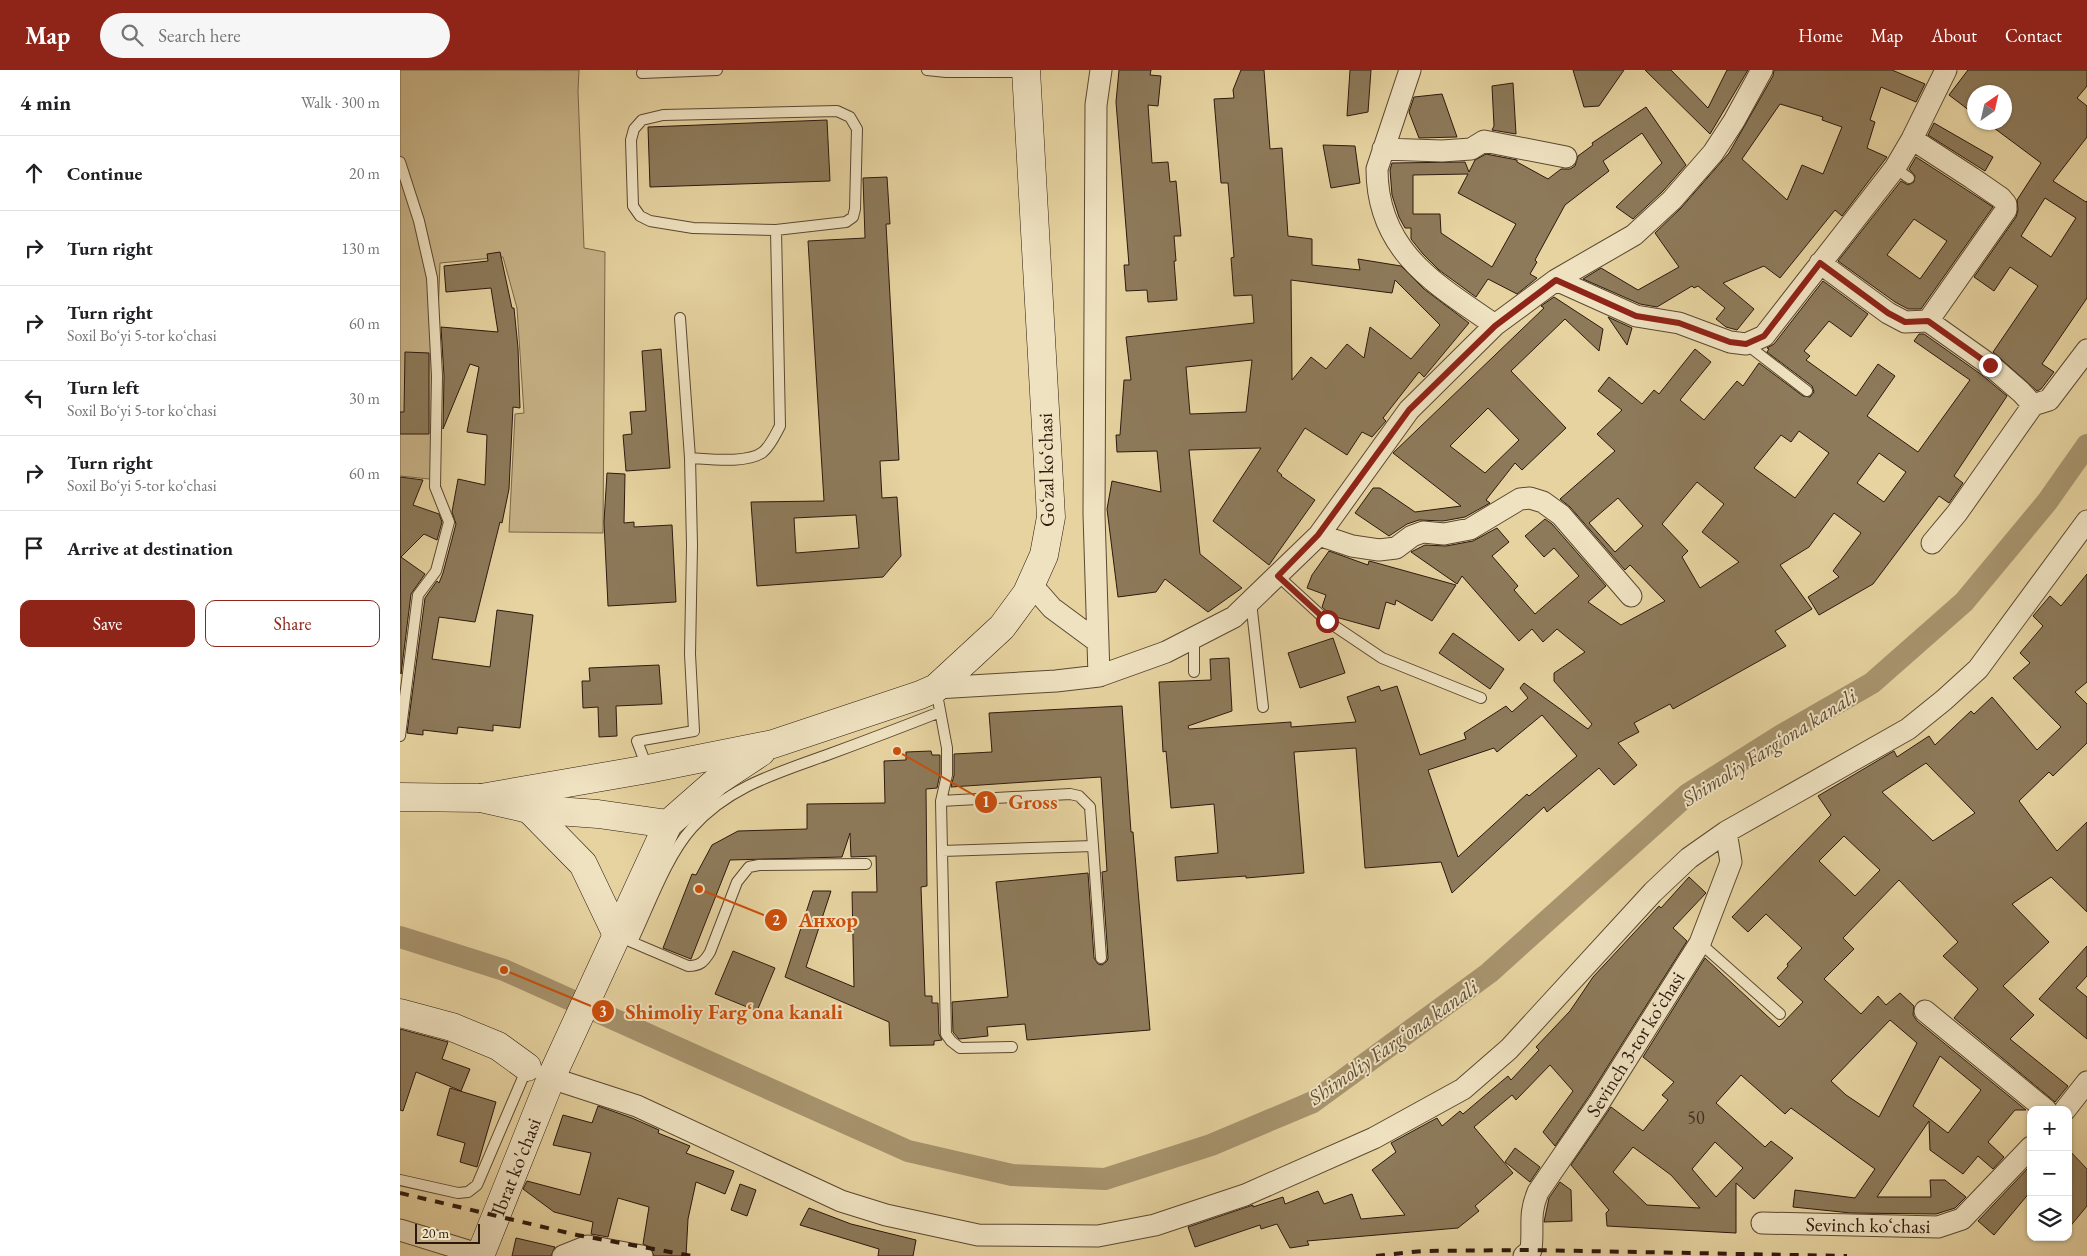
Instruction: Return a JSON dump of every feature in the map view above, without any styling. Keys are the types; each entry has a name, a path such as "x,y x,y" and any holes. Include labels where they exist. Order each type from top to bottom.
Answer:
{"main road":[{"name":"Goʻzal koʻchasi","path":"773,744 920,695 938,700 1002,627 1027,593 1044,555 1051,517 1026,71"},
{"path":"400,797 481,798 648,769 773,744"},
{"path":"481,798 529,809 598,814 668,824 717,781 773,744"},
{"path":"529,809 583,864 624,939"},
{"name":"Ibrat ko'chasi","path":"480,1255 539,1073 605,959 624,939 668,824"},
{"path":"400,1013 452,1028 498,1046 539,1073"}],"street":[{"path":"1099,676 1094,514 1096,105 1101,70"},
{"path":"1410,70 1377,169 1377,185 1383,209 1401,249 1412,263 1443,290 1495,326"},
{"path":"938,700 1099,676 1166,652 1234,617 1318,535 1409,410 1495,326 1556,280 1634,235 1672,200 1713,153 1734,121 1762,70"},
{"path":"1556,280 1636,316 1679,323 1730,342 1746,344 1764,336 1820,263 1902,173 1912,139 1946,70"},
{"path":"1912,139 2001,198 2006,204 2006,210 1928,321"},
{"path":"1383,149 1442,151 1471,149 1484,141 1566,157"},
{"path":"1820,263 1888,313 1905,322 1928,321 1990,365 2033,405"},
{"path":"1932,543 1957,513 2033,405 2049,400 2087,350"},
{"path":"1318,535 1352,546 1379,550 1396,548 1412,536 1423,532 1444,534 1470,529 1520,499 1530,498 1543,502 1561,515 1631,596"},
{"path":"539,1073 637,1106 840,1201 886,1215 978,1235 1098,1236 1155,1225 1245,1195 1374,1138 1463,1089 1509,1049 1654,892 1689,858 1726,832 1908,729 1944,700 1978,669 2087,521"},
{"path":"1031,584 1052,608 1098,642"},
{"name":"Sevinch 3-tor koʻchasi","path":"1528,1253 1533,1236 1532,1206 1538,1192 1599,1103 1700,943 1731,862 1726,832"},
{"path":"1926,1011 2041,1106"},
{"path":"2067,1106 2087,1082"},
{"name":"Sevinch koʻchasi","path":"1762,1223 1938,1227 1950,1224 1962,1219 2027,1151"},
{"path":"400,1230 480,1255"},
{"path":"563,1256 588,1246 642,1256"}],"lane":[{"path":"642,73 717,70"},
{"path":"927,70 946,72 1026,71"},
{"path":"837,111 850,117 857,129 855,209 853,217 846,222 776,230 693,228 650,222 640,216 633,206 631,140 634,129 642,120 663,115 837,111"},
{"path":"400,162 419,221 432,278 437,376 435,487 449,522 436,571 418,595 400,736"},
{"path":"690,458 749,458 762,453 772,442 780,426 776,230"},
{"path":"648,769 637,741 694,732 690,654 692,545 690,458 680,318"},
{"path":"1746,344 1806,391"},
{"path":"1278,576 1327,621 1382,658 1481,698"},
{"path":"1251,601 1263,707"},
{"path":"1194,638 1194,672"},
{"path":"866,864 759,865 749,867 737,882 710,952 705,961 697,966 688,966 624,939 674,854 691,829 712,807 738,790 938,700 947,748 947,775 941,801 946,1034 960,1048 1012,1047"},
{"path":"941,801 1070,794 1079,796 1090,807 1100,958"},
{"path":"942,851 1093,846"},
{"path":"1700,943 1780,1014"},
{"path":"400,1180 458,1193 468,1192 477,1185 539,1073"}],"shaded area":[{"path":"400,70 579,70 578,91 584,248 605,252 603,533 509,532 515,414 524,413 517,308 503,257 440,263 437,343 439,480 400,476"}],"building":[{"path":"1119,70 1151,70 1150,75 1161,76 1158,106 1148,105 1152,163 1168,162 1170,182 1176,181 1181,236 1174,236 1177,300 1148,302 1147,290 1126,291 1124,265 1129,265 1116,102"},
{"path":"1241,70 1264,70 1270,149 1282,148 1288,236 1312,239 1312,265 1360,270 1358,259 1401,266 1424,289 1469,323 1424,377 1419,372 1383,418 1386,421 1372,437 1362,432 1347,455 1305,428 1277,471 1281,476 1315,500 1269,565 1213,521 1261,448 1189,450 1200,554 1242,588 1208,612 1165,579 1156,592 1118,597 1107,509 1112,481 1161,492 1157,451 1117,452 1116,435 1120,435 1124,380 1131,380 1126,337 1254,323 1252,295 1234,296 1231,258 1234,257 1228,183 1221,183 1214,99 1234,98 1233,90","holes":["1291,280 1392,293 1395,280 1440,325 1411,359 1370,327 1364,358 1347,344 1326,369 1311,357 1292,380","1252,360 1246,412 1190,414 1186,367"]},
{"path":"1350,70 1371,70 1368,112 1347,116"},
{"path":"1573,70 1624,70 1599,106 1584,107"},
{"path":"1645,70 1671,70 1708,108 1727,70 1748,70 1710,134"},
{"path":"1774,70 1892,70 1925,84 1916,102 1881,87 1870,120 1875,122 1867,148 1887,157 1842,216 1835,210 1780,278 1764,266 1723,283 1754,309 1737,330 1726,327 1716,319 1725,308 1698,286 1694,288 1692,286 1657,307 1640,304 1583,279 1601,268 1638,290 1679,267 1655,233 1681,208 1729,153 1773,76","holes":["1780,104 1823,117 1822,120 1842,127 1823,174 1802,165 1787,200 1742,159"]},
{"path":"1968,70 2087,70 2087,86 2077,98 2087,106 2087,137 2053,181 2087,201 2087,298 2042,364 2054,372 2041,389 2037,391 1993,352 2038,286 2010,267 1994,291 1974,277 2016,217 2018,210 2017,200 2041,163 1997,130 2012,130 2012,85 1967,85 1967,109 1949,95","holes":["2045,198 2076,218 2051,257 2021,236"]},
{"path":"1513,83 1516,134 1492,130 1494,126 1492,86"},
{"path":"1442,94 1457,137 1419,138 1409,112 1414,97"},
{"path":"1646,107 1686,165 1663,191 1633,219 1616,207 1662,163 1642,133 1603,161 1609,171 1565,205 1535,260 1537,262 1530,274 1537,278 1517,294 1488,279 1476,297 1439,270 1423,254 1411,239 1411,228 1405,228 1399,217 1392,195 1390,170 1392,163 1465,162 1469,172 1475,160 1486,154 1517,160 1517,162 1548,179 1561,169 1570,169 1575,166 1578,156 1593,145 1592,143","holes":["1468,174 1458,193 1516,224 1492,267 1441,233 1440,214 1413,214 1413,175"]},
{"path":"827,120 830,181 650,187 648,127"},
{"path":"1934,123 1993,157 1985,171 1928,135"},
{"path":"1323,145 1355,146 1360,183 1331,188"},
{"path":"1916,157 1993,207 1921,309 1908,309 1895,302 1838,261 1901,181 1908,185 1914,182 1915,176 1909,169","holes":["1914,219 1947,241 1920,279 1887,255"]},
{"path":"887,177 890,224 886,224 899,460 880,461 882,498 897,497 901,556 883,577 757,586 751,502 824,501 808,241 865,238 863,178","holes":["856,515 859,548 796,553 794,518"]},
{"path":"500,252 512,308 514,308 518,348 520,408 513,407 509,489 502,523 500,522 475,622 439,617 432,659 490,667 497,610 533,615 520,728 493,725 493,731 458,727 457,734 423,730 423,735 407,733 425,598 437,581 439,583 443,573 456,524 452,512 458,479 485,485 487,435 467,432 479,367 470,364 443,429 444,376 441,327 498,332 491,288 446,292 444,266 488,261 487,254"},
{"path":"1823,281 1868,314 1851,337 1829,321 1804,351 1810,356 1806,360 1856,396 1878,364 1895,376 1867,416 1918,452 1970,380 1914,341 1919,334 1924,334 1982,375 2007,396 1954,476 1963,483 1949,503 1939,496 1873,584 1819,615 1808,597 1839,577 1833,571 1861,533 1834,513 1809,547 1780,565 1812,609 1775,631 1786,646 1673,709 1670,704 1634,723 1639,732 1618,743 1637,765 1614,785 1599,768 1547,812 1544,807 1452,893 1441,862 1365,868 1356,748 1294,752 1304,873 1177,881 1175,857 1218,853 1214,804 1171,808 1166,751 1163,752 1159,682 1211,680 1210,659 1229,658 1232,711 1188,726 1189,729 1291,722 1291,727 1356,722 1347,697 1379,686 1381,691 1397,686 1420,755 1466,739 1464,733 1506,706 1512,712 1528,698 1520,688 1524,683 1588,729 1592,724 1554,681 1554,673 1585,652 1557,629 1543,642 1532,629 1519,641 1462,576 1457,584 1411,552 1425,545 1446,546 1473,541 1497,528 1509,542 1492,556 1518,586 1514,590 1535,614 1579,576 1554,548 1544,557 1525,536 1545,519 1552,524 1606,586 1588,602 1621,625 1665,601 1630,565 1625,570 1570,507 1560,499 1615,451 1597,434 1622,410 1598,391 1609,377 1642,404 1654,390 1659,394 1695,349 1711,362 1680,400 1704,420 1737,381 1743,386 1759,363 1803,396 1810,397 1814,392 1812,386 1767,352 1769,349 1767,348 1774,344","holes":["1799,431 1829,453 1795,498 1754,468 1781,435 1791,442","1879,453 1906,472 1884,502 1857,483","1697,482 1724,504 1702,532 1739,562 1700,588 1682,557 1688,551 1662,524","1618,498 1643,526 1615,552 1589,523","1542,715 1577,756 1529,796 1527,794 1458,857 1428,770 1494,748 1497,752"]},
{"path":"1554,297 1603,329 1599,351 1565,319 1511,371 1566,428 1522,470 1515,463 1486,500 1490,503 1465,517 1443,521 1419,520 1407,524 1389,536 1355,513 1373,488 1380,488 1415,512 1461,506 1393,453 1544,308 1541,306","holes":["1488,408 1519,440 1485,473 1450,446"]},
{"path":"1608,317 1632,328 1627,345 1612,323"},
{"path":"661,349 670,468 626,471 623,435 632,434 630,412 646,411 642,351"},
{"path":"405,352 429,353 429,434 400,434 400,412 404,412"},
{"path":"607,473 625,474 624,523 634,522 634,527 672,525 676,602 608,606 604,522"},
{"path":"400,477 423,480 413,505 439,514 442,522 437,540 424,534 401,557 425,574 411,594 401,674"},
{"path":"1329,551 1368,565 1369,561 1456,585 1432,621 1396,600 1395,605 1386,602 1379,629 1332,616 1322,607 1326,595 1307,588 1312,575"},
{"path":"2087,574 2087,682 2075,692 2087,704 2087,743 2053,776 2049,772 2019,801 2057,851 2087,822 2087,912 2051,877 2012,904 2049,942 2003,986 2034,1015 2010,1039 2068,1086 2055,1102 1954,1018 1978,989 1943,956 1958,942 1899,880 1843,938 1854,949 1824,979 1861,1014 1878,996 1886,1005 1900,993 1914,1006 1913,1015 1917,1021 2026,1110 2015,1110 1988,1142 2004,1157 1993,1169 1978,1156 1963,1174 1930,1150 1929,1121 1877,1197 1931,1197 1930,1180 1945,1180 1966,1197 1955,1208 1936,1214 1851,1213 1793,1207 1795,1190 1855,1198 1875,1169 1791,1108 1785,1114 1741,1075 1716,1103 1765,1147 1771,1141 1793,1158 1754,1199 1736,1183 1736,1233 1607,1226 1606,1213 1609,1210 1571,1165 1611,1107 1643,1131 1668,1100 1662,1095 1674,1082 1643,1057 1705,958 1779,1027 1803,1002 1777,978 1802,948 1766,914 1748,932 1732,917 1831,815 1818,796 1894,751 1897,757 1929,736 1935,745 1971,711 1974,714 1992,697 2037,750 2061,727 2013,678 2030,663 2020,653 2043,626 2033,616 2050,596 2061,606","holes":["1926,763 1975,813 1933,841 1882,792","1844,836 1880,870 1855,896 1819,861","1890,1020 1917,1043 1879,1117 1846,1095 1831,1081","1940,1056 1981,1090 1948,1133 1913,1106","1715,1142 1743,1168 1716,1197 1692,1169","1633,1147 1671,1175 1700,1208 1647,1205 1613,1172"]},
{"path":"1453,633 1504,669 1490,689 1439,653"},
{"path":"1333,638 1345,673 1300,688 1288,653"},
{"path":"659,665 662,704 616,706 617,736 599,737 598,707 583,708 582,681 590,681 589,668"},
{"path":"1122,706 1131,832 1133,832 1150,1030 1027,1040 1025,1024 987,1027 988,1036 959,1039 953,1032 952,1002 1008,997 996,882 1088,873 1094,958 1098,964 1102,965 1108,958 1102,872 1107,871 1101,777 951,787 954,775 954,754 992,752 989,713"},
{"path":"931,751 932,755 940,755 940,774 937,788 926,789 927,886 921,887 925,996 932,996 932,1003 938,1003 939,1034 942,1040 934,1041 934,1045 890,1046 889,1022 785,977 813,891 831,891 806,967 854,987 852,892 877,892 876,856 851,857 850,833 842,857 730,860 691,959 663,948 692,874 696,875 712,845 738,831 807,829 807,804 885,803 884,761 906,760 906,752"},
{"path":"1689,877 1706,893 1673,928 1687,941 1589,1096 1555,1146 1543,1132 1573,1091 1550,1065 1516,1100 1512,1095 1474,1127 1513,1173 1475,1206 1479,1211 1458,1228 1307,1241 1309,1245 1290,1248 1277,1224 1261,1229 1260,1225 1195,1247 1188,1227 1253,1205 1253,1207 1283,1197 1285,1204 1318,1191 1324,1204 1352,1194 1361,1219 1405,1215 1372,1170 1396,1152 1391,1143 1437,1118 1442,1126 1460,1111 1463,1114 1508,1076 1511,1080 1539,1050 1536,1047 1570,1011 1593,977 1659,906 1661,908"},
{"path":"2087,946 2087,976 2076,988 2087,997 2087,1039 2039,999"},
{"path":"733,951 775,968 757,1011 715,994"},
{"path":"400,1029 448,1042 442,1059 470,1069 461,1091 416,1072 403,1111 400,1110"},
{"path":"450,1088 496,1102 477,1167 460,1162 465,1143 437,1135"},
{"path":"598,1106 659,1130 658,1133 690,1146 686,1153 734,1171 725,1194 696,1182 688,1219 686,1256 654,1256 650,1247 643,1244 649,1207 618,1198 608,1237 591,1234 593,1222 554,1212 523,1189 527,1181 580,1195 591,1153 553,1145 563,1115 592,1123"},
{"path":"1515,1148 1540,1167 1530,1182 1505,1162"},
{"path":"2072,1153 2087,1169 2087,1206 2072,1224"},
{"path":"2027,1169 2027,1196 1994,1235 1978,1221"},
{"path":"1560,1182 1571,1190 1572,1221 1544,1222 1549,1198"},
{"path":"740,1184 756,1190 747,1216 731,1210"},
{"path":"809,1208 851,1224 916,1240 913,1256 878,1256 879,1249 800,1225"},
{"path":"516,1238 555,1247 551,1256 512,1256"}],"waterway":[{"name":"Shimoliy Fargʻona kanali","path":"400,937 504,970 908,1151 1012,1175 1105,1179 1211,1145 1313,1102 1489,973 1688,794 1780,736 1872,683 1964,602 2047,502 2087,445"}],"railway":[{"path":"400,1193 577,1235 692,1256"},
{"path":"1376,1256 1422,1251 1531,1250 1847,1256"}],"place":[{"name":"Gross","path":"897,751"},
{"name":"Анхор","path":"699,889"},
{"name":"Shimoliy Fargʻona kanali","path":"504,970"}],"route":[{"path":"1327,621 1278,576 1318,535 1409,410 1495,326 1556,280 1636,316 1679,323 1730,342 1746,344 1764,336 1820,263 1888,313 1905,322 1928,321 1990,365"}]}
